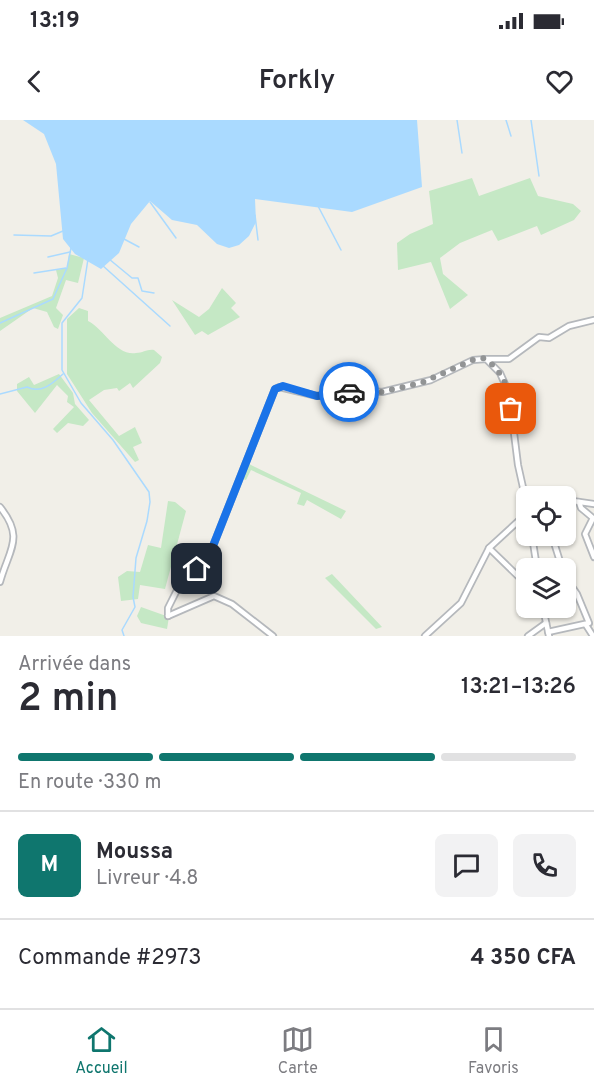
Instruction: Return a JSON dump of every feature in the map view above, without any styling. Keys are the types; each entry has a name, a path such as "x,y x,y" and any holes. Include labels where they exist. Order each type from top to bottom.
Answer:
{"street":[{"path":"273,636 232,604 214,596 168,616 168,608 176,592 213,546 275,389 283,386 317,396 365,390 381,392 431,380 473,360 508,359 539,337 551,338 569,326 594,320"},
{"path":"486,359 500,373 509,393 518,465 525,486"},
{"path":"576,502 594,504"},
{"path":"579,502 581,508 593,518 585,534 594,557"},
{"path":"0,507 14,530 15,536 14,545 0,582"},
{"path":"425,636 461,603 479,563 489,548 516,523"},
{"path":"489,548 516,574"},
{"path":"545,618 548,634 586,626 592,618 576,593"},
{"path":"528,636 546,623"},
{"path":"586,626 593,636"}],"green space":[{"path":"472,178 479,196 530,178 538,196 573,204 581,211 574,220 541,235 537,226 498,241 492,230 460,243 440,258 443,274 468,295 450,309 431,262 398,270 397,243 410,234 433,224 429,191"},
{"path":"69,254 84,258 78,283 66,280 56,308 63,315 58,329 54,327 47,312 33,308 0,331 0,318 52,296 58,278 56,270 67,268"},
{"path":"222,288 236,303 231,308 240,317 208,335 202,331 195,335 172,300 199,317 209,309"},
{"path":"79,308 88,311 88,321 122,350 136,353 154,350 162,357 160,363 133,388 130,383 119,391 117,388 104,390 89,400 119,436 135,427 142,443 133,447 139,460 135,462 92,413 67,374 67,319"},
{"path":"59,374 73,393 75,404 89,420 83,426 68,423 57,433 53,429 74,407 67,402 68,396 57,385 35,413 17,391 17,384 29,377 34,385"},
{"path":"249,464 346,511 341,519 307,500 304,506 297,504 301,493 251,470 246,480 243,479"},
{"path":"168,501 175,502 186,511 165,589 140,585 138,599 121,601 118,577 127,571 140,572 148,545 161,548"},
{"path":"332,574 382,627 376,629 325,578"},
{"path":"141,607 169,617 167,629 141,623 137,616"}],"water":[{"path":"23,120 417,120 422,187 352,212 255,199 256,222 249,236 239,245 229,248 217,244 197,225 172,220 150,201 131,224 119,253 101,269 75,254 63,239 56,164 44,134"}],"waterway":[{"path":"457,120 462,153"},
{"path":"506,120 511,136"},
{"path":"531,120 539,176"},
{"path":"150,202 176,238"},
{"path":"318,206 341,250"},
{"path":"255,215 258,240"},
{"path":"14,235 51,236 63,231"},
{"path":"124,239 139,247"},
{"path":"0,323 53,299 67,268 71,248"},
{"path":"48,257 70,252"},
{"path":"88,259 82,298 62,323 62,370 81,403 113,440 149,492 150,502 136,558 133,597 135,607 122,630 124,636"},
{"path":"109,259 132,278 138,278 142,291 154,293"},
{"path":"102,265 170,326"},
{"path":"34,273 66,268"},
{"path":"0,394 27,387 42,389 63,374"}],"way so far":[{"path":"349,392 365,390 381,392 421,383 473,360 483,358 500,373 509,393 511,409"}],"route":[{"path":"197,569 213,546 229,510 275,389 283,386 317,396 349,392"}]}
